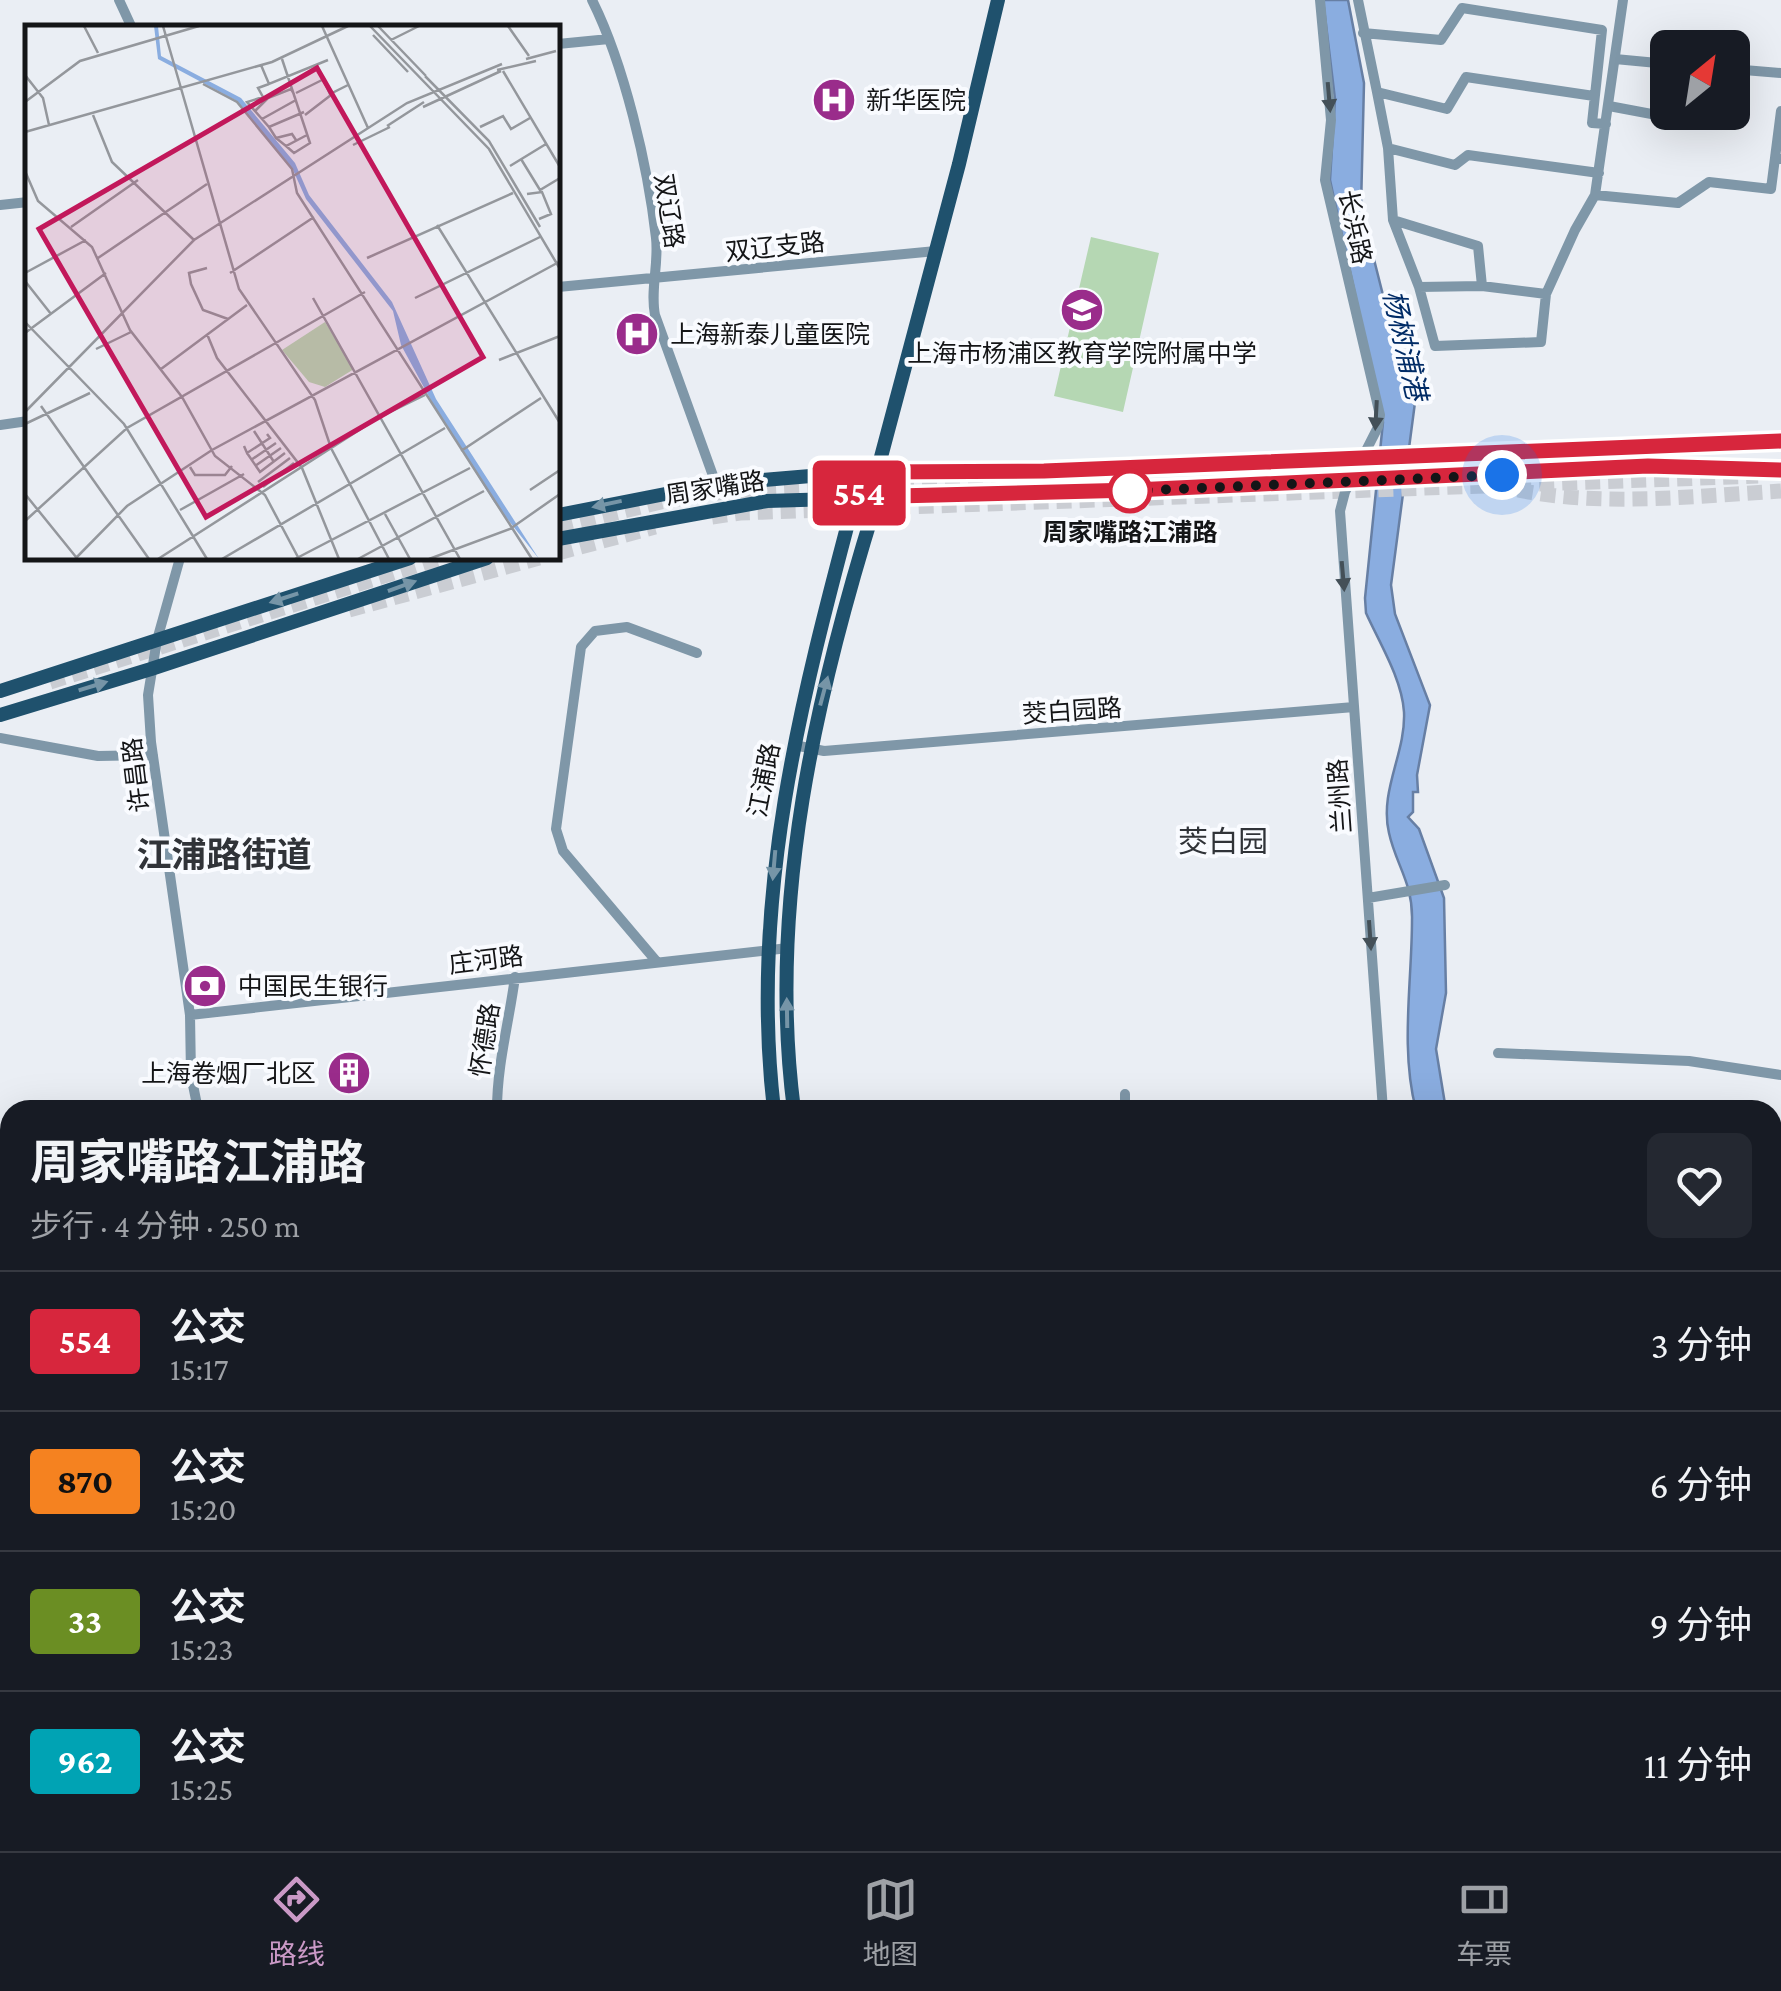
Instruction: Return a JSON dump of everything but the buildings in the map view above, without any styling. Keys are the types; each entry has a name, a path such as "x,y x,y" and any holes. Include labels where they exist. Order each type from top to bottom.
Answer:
{"main road":[{"name":"江浦路","path":"793,1100 787,1032 788,948 795,848 811,749 878,496 877,472 998,0"},
{"name":"周家嘴路","path":"560,515 716,484 877,472 1044,471 1781,441"},
{"name":"周家嘴路","path":"560,539 767,501 1410,479 1648,466 1781,470"},
{"name":"江浦路","path":"773,1100 767,950 777,836 794,745 856,497 877,472"},
{"path":"0,691 404,560"},
{"path":"0,715 481,560"}],"street":[{"path":"119,0 131,25"},
{"name":"双辽路","path":"592,0 624,83 653,215 655,315 716,484"},
{"name":"长浜路","path":"1320,0 1331,120 1325,180 1380,416 1372,456 1350,481"},
{"path":"1358,0 1388,148 1393,220 1419,287 1435,346 1541,342 1546,294 1595,195 1623,0"},
{"path":"1363,32 1442,40 1462,8 1602,30 1592,123 1606,124"},
{"path":"560,44 608,39"},
{"path":"1615,59 1650,62"},
{"path":"1750,70 1781,73"},
{"path":"1377,92 1447,109 1466,77 1594,96"},
{"path":"1609,106 1650,113"},
{"path":"1595,195 1678,203 1709,182 1770,189 1778,159 1781,111"},
{"path":"1388,148 1454,166 1468,155 1599,172"},
{"path":"0,205 25,202"},
{"path":"1393,220 1478,246 1482,286"},
{"name":"双辽支路","path":"560,287 936,251"},
{"path":"1419,287 1482,286 1546,294"},
{"path":"0,425 25,421"},
{"name":"兰州路","path":"1350,481 1340,510 1382,1100"},
{"name":"许昌路","path":"179,560 156,640 148,695 190,1015 191,1074 196,1100"},
{"path":"658,962 563,851 556,828 581,648 595,631 627,627 697,653"},
{"name":"茭白园路","path":"794,745 824,751 1354,708"},
{"path":"0,738 98,756 153,755"},
{"path":"1368,898 1445,885"},
{"name":"庄河路","path":"190,1015 788,948"},
{"name":"怀德路","path":"497,1100 499,1068 515,977"},
{"path":"1498,1053 1689,1061 1781,1075"},
{"path":"1125,1094 1125,1100"}],"green space":[{"path":"1091,237 1159,253 1123,412 1054,396"}],"water":[{"name":"杨树浦港","path":"1323,0 1348,0 1364,83 1361,208 1386,307 1416,395 1391,585 1395,614 1430,705 1417,775 1418,792 1413,792 1413,812 1408,817 1419,829 1444,898 1446,993 1436,1049 1444,1100 1414,1100 1411,1087 1408,1039 1412,907 1387,817 1404,712 1395,674 1366,613 1365,598 1383,422 1330,180 1335,99"}],"tunnel":[{"path":"712,517 1758,476"},
{"path":"560,527 665,501 731,491 1003,478"},
{"path":"1518,490 1617,499 1781,491"},
{"path":"560,552 655,527"},
{"path":"50,682 435,560"},
{"path":"349,610 532,560"}],"bus line":[{"name":"554","path":"1781,441 1044,471 877,472 856,497 1134,490 1648,466 1781,470"}],"place":[{"name":"新华医院","path":"834,100"},
{"name":"上海市杨浦区教育学院附属中学","path":"1082,310"},
{"name":"上海新泰儿童医院","path":"637,334"},
{"name":"周家嘴路江浦路","path":"1130,491"},
{"name":"中国民生银行","path":"205,986"},
{"name":"上海卷烟厂北区","path":"349,1073"}],"district":[{"name":"茭白园","path":"1223,841"},
{"name":"江浦路街道","path":"224,855"}],"route":[{"path":"1130,491 1502,475"}]}
